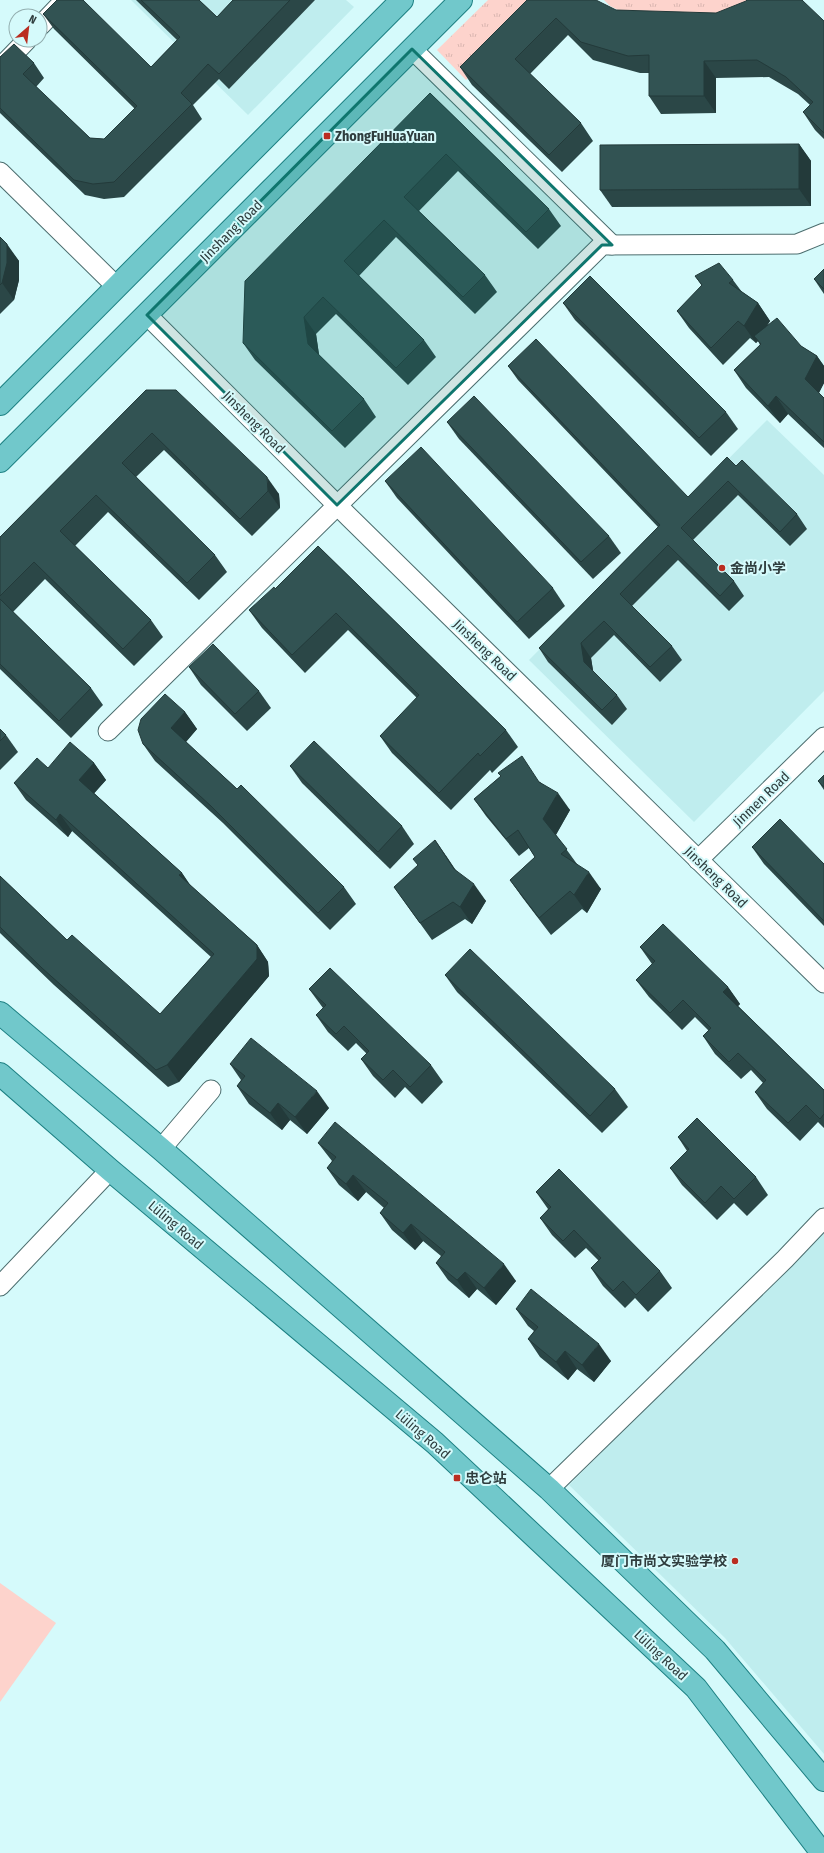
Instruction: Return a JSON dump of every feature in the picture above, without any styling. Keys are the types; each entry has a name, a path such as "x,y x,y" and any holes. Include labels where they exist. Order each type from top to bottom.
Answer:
{"main road":[{"path":"0,404 402,0"},
{"name":"Jinshang Road","path":"0,461 461,0"},
{"path":"0,1013 161,1149 549,1489 715,1650 824,1780"},
{"name":"Lüling Road","path":"0,1074 110,1170 435,1443 696,1688 822,1853"}],"street":[{"path":"48,18 65,0"},
{"path":"0,68 19,48"},
{"path":"412,49 612,245"},
{"path":"0,172 117,287"},
{"path":"108,731 602,245 797,244 824,233"},
{"name":"Jinsheng Road","path":"147,315 337,505 824,983"},
{"name":"Jinmen Road","path":"698,860 824,737"},
{"path":"161,1149 211,1090"},
{"path":"0,1286 110,1170"},
{"path":"549,1489 785,1259 824,1218"}],"highlighted area":[{"path":"412,49 612,245 602,245 337,505 147,315"}],"shaded area":[{"path":"131,0 346,0 354,7 248,115"},
{"name":"金尚小学","path":"767,420 824,475 824,691 694,822 529,660"},
{"name":"厦门市尚文实验学校","path":"824,1232 824,1754 725,1638 569,1485"}],"green space":[{"path":"488,0 545,0 466,80 437,50"},
{"path":"604,0 762,0 726,20 628,15 610,6"},
{"path":"0,1583 56,1623 0,1702"}],"building":[{"path":"57,0 83,0 151,67 180,37 141,0 199,0 217,17 233,0 290,0 219,74 208,64 181,93 192,104 114,182 93,184 74,180 0,108 0,57 10,48 18,48 34,63 23,74 90,138 104,139 137,106 48,19 48,9"},
{"path":"527,0 596,0 616,10 716,13 747,0 802,0 824,21 824,133 803,112 813,102 786,77 757,60 704,61 704,96 649,96 649,55 628,56 581,42 556,18 515,59 581,123 549,155 460,67"},
{"path":"430,93 549,209 526,232 446,154 404,197 485,275 463,297 384,220 344,261 424,340 396,368 323,297 304,317 308,344 364,399 332,431 243,343 245,281"},
{"path":"799,144 799,189 600,190 600,145"},
{"path":"0,237 7,244 7,263 2,283 0,285"},
{"path":"719,263 733,280 729,283 758,303 744,326 738,321 711,348 677,311 702,285 695,276"},
{"path":"824,269 824,289 814,279"},
{"path":"590,276 726,412 699,438 563,303"},
{"path":"777,318 801,346 817,356 805,379 824,398 824,442 776,396 768,406 734,370 761,344 754,336"},
{"path":"536,339 688,497 727,457 736,466 742,460 797,514 780,532 728,481 681,528 734,581 720,596 668,545 620,594 672,646 650,667 604,621 581,643 584,662 617,695 602,710 539,648 660,525 508,366"},
{"path":"146,390 176,390 267,477 268,491 240,519 152,433 122,463 215,555 187,583 96,495 60,531 151,620 123,649 34,562 0,596 0,537"},
{"path":"474,396 609,536 581,562 447,422"},
{"path":"421,447 553,588 517,622 385,481"},
{"path":"318,546 506,730 480,756 478,753 439,793 380,736 419,695 336,613 292,655 249,610 274,587 275,589"},
{"path":"0,599 91,688 59,721 0,664"},
{"path":"213,644 259,691 235,714 189,667"},
{"path":"165,694 185,712 171,728 237,789 241,785 344,887 318,913 211,806 143,744 138,730 141,719"},
{"path":"0,729 6,735 0,741"},
{"path":"314,741 402,826 378,852 290,766"},
{"path":"70,742 94,763 79,780 182,873 179,875 257,945 257,959 167,1065 156,1070 42,968 0,927 0,876 67,940 72,935 160,1014 214,954 60,814 56,820 14,783 37,758 48,768"},
{"path":"522,756 539,782 558,793 543,819 567,849 561,854 589,872 574,895 570,891 539,918 510,880 535,857 518,830 506,839 474,799 501,776 498,773"},
{"path":"824,775 824,787 818,781"},
{"path":"780,819 824,864 824,921 752,847"},
{"path":"435,840 454,869 474,884 460,907 453,902 420,923 394,887 418,865 413,859"},
{"path":"663,924 728,987 723,992 824,1090 824,1114 820,1119 806,1105 788,1123 755,1092 766,1080 738,1053 729,1062 703,1036 711,1028 683,1000 670,1013 636,980 655,961 640,947"},
{"path":"470,949 615,1089 590,1116 445,975"},
{"path":"330,968 431,1065 410,1087 393,1070 383,1080 361,1059 369,1051 344,1026 336,1034 316,1015 326,1005 309,989"},
{"path":"251,1038 317,1091 295,1117 278,1103 270,1113 237,1086 245,1076 230,1064"},
{"path":"697,1118 756,1177 734,1199 721,1186 705,1203 670,1168 689,1149 678,1137"},
{"path":"335,1122 504,1264 484,1288 465,1272 457,1280 436,1263 445,1252 411,1224 403,1233 380,1213 388,1203 353,1175 346,1184 327,1168 336,1157 318,1143"},
{"path":"559,1169 660,1271 636,1295 623,1281 613,1291 591,1268 601,1258 574,1230 563,1241 540,1218 551,1207 536,1192"},
{"path":"531,1289 599,1344 582,1365 565,1351 556,1362 528,1339 538,1327 516,1309"}],"place":[{"name":"ZhongFuHuaYuan","path":"327,136"},
{"name":"金尚小学","path":"722,568"},
{"name":"忠仑站","path":"457,1478"},
{"name":"厦门市尚文实验学校","path":"735,1561"}]}
